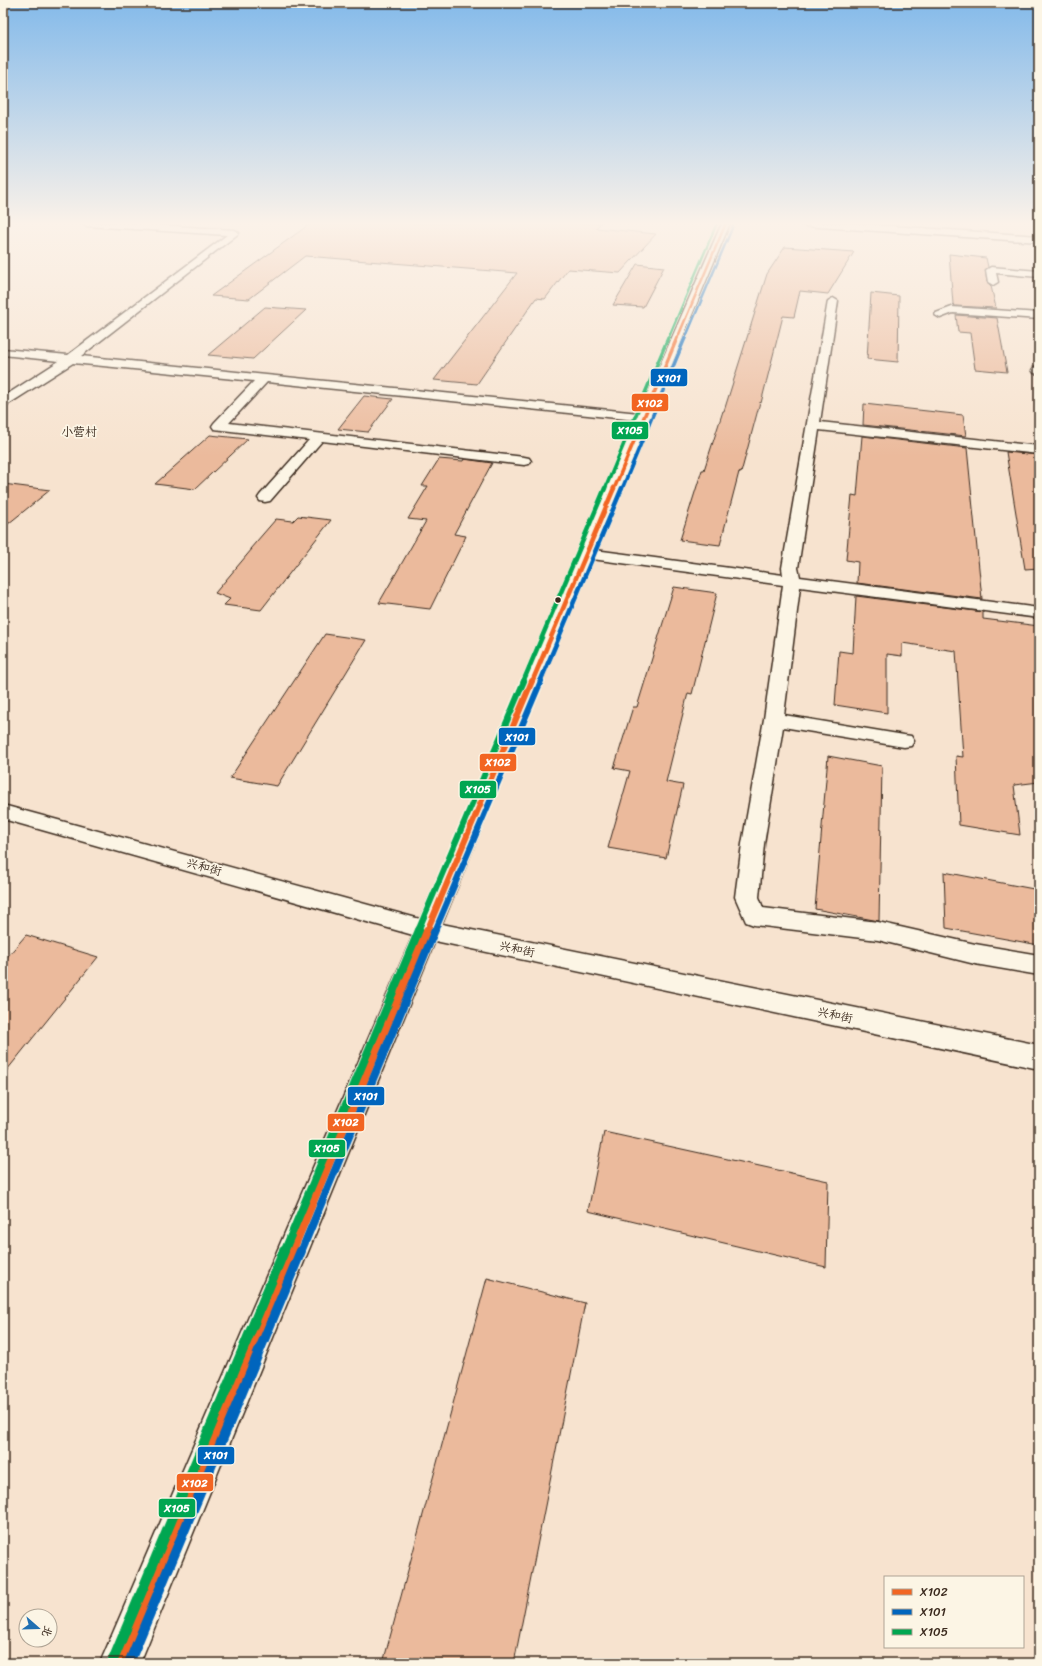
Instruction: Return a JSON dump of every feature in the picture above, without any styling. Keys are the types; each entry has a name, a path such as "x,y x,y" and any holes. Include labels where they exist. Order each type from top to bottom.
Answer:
{"street":[{"path":"3,402 72,358 147,301"},
{"path":"120,1663 427,930 694,301"},
{"path":"833,301 812,425 791,574 774,719 753,844 747,897 754,916 878,931 975,954 1039,965"},
{"path":"940,315 952,310 1039,316"},
{"path":"3,352 645,417"},
{"path":"264,378 219,426 524,461"},
{"path":"812,425 1039,450"},
{"path":"265,498 318,438"},
{"path":"589,548 835,580 1039,613"},
{"path":"835,580 1039,600"},
{"path":"774,719 904,741"},
{"name":"兴和街","path":"3,812 427,930 1039,1057"}],"building":[{"path":"495,301 534,301 477,384 434,380"},
{"path":"615,301 646,301 643,307 613,305"},
{"path":"759,301 798,301 794,317 783,316 761,403 760,402 741,473 739,472 720,545 680,540 702,470 704,470"},
{"path":"871,301 899,301 898,362 867,359"},
{"path":"953,301 994,301 996,308 955,306"},
{"path":"265,307 306,310 253,359 208,355"},
{"path":"956,315 997,318 1007,372 975,369 970,333 958,332"},
{"path":"364,396 393,399 368,432 338,429"},
{"path":"864,404 963,415 966,436 863,425"},
{"path":"210,435 248,439 195,489 155,484"},
{"path":"862,436 967,448 982,599 857,583 858,562 846,560 852,495 857,496"},
{"path":"1006,452 1039,455 1039,568 1025,569"},
{"path":"439,459 463,461 464,459 492,463 454,534 466,536 430,609 379,603 426,521 408,519 428,486 422,486"},
{"path":"3,484 50,490 3,528"},
{"path":"298,516 331,520 261,610 224,605 230,599 215,593 252,549 250,549 276,519 293,521"},
{"path":"674,587 717,593 692,694 688,693 666,782 683,785 666,858 608,848 630,771 614,768 633,707 637,707"},
{"path":"856,596 983,612 983,619 1039,626 1039,782 1014,785 1020,835 959,825 956,756 963,757 956,651 902,643 902,656 887,654 887,713 835,705 839,651 853,653"},
{"path":"325,634 366,640 277,786 230,778"},
{"path":"828,756 882,766 879,921 815,909"},
{"path":"944,872 1039,890 1039,945 946,928"},
{"path":"26,935 98,957 3,1075 3,962"},
{"path":"604,1132 828,1181 826,1267 588,1211"},
{"path":"487,1278 585,1303 514,1663 383,1663"}],"transit line":[{"name":"X105","path":"113,1660 684,301"},
{"name":"X102","path":"120,1663 427,930 693,301"},
{"name":"X101","path":"129,1663 434,933 701,301"}],"district":[{"name":"小营村","path":"79,432"}]}
